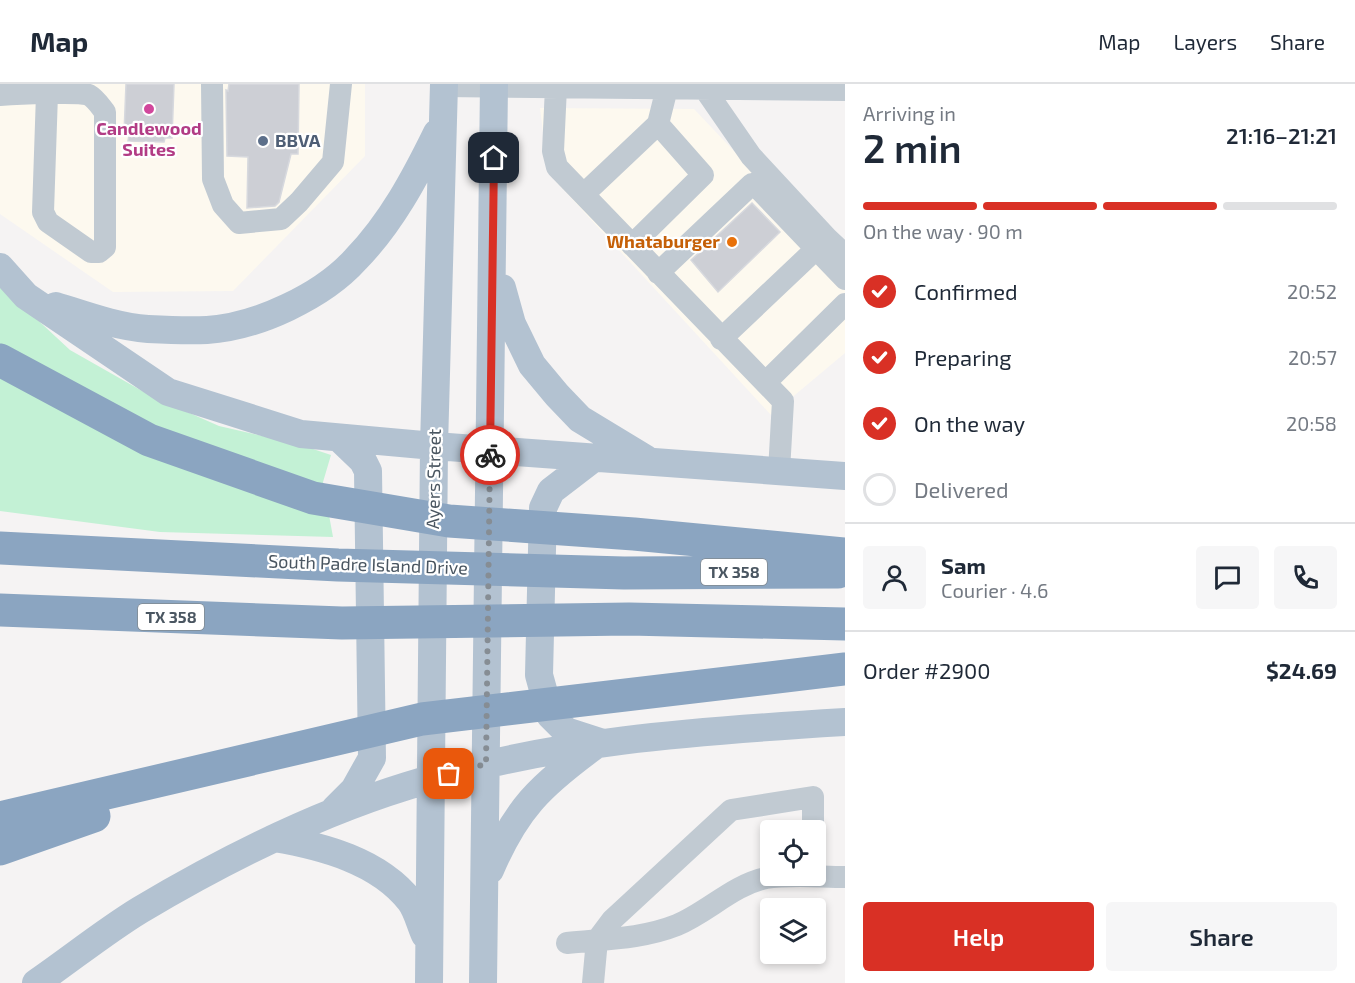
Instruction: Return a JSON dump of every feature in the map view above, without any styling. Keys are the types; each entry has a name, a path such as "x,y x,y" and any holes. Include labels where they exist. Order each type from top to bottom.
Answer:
{"highway":[{"path":"0,360 149,440 313,498 449,521 634,534 845,554"},
{"name":"South Padre Island Drive","path":"0,548 338,565 624,573 845,572"},
{"name":"TX 358","path":"0,610 342,623 630,619 845,624"},
{"path":"0,818 422,719 845,669"},
{"path":"0,849 259,759"}],"main road":[{"name":"Ayers Street","path":"429,983 434,446 443,85"},
{"path":"483,983 494,85"},
{"path":"26,296 91,317 146,329 209,330 267,317 322,290 356,260 386,223 417,175 441,123"},
{"path":"492,253 512,324 532,365 580,419 648,460"},
{"path":"0,267 26,296 168,392 301,434 845,476"},
{"path":"330,814 354,790 372,758 368,471 363,461 339,438"},
{"path":"594,458 551,491 543,508 538,675 550,715 566,731 600,742"},
{"path":"36,983 139,911 274,838 330,814 431,778 486,764 600,742 721,730 845,722"},
{"path":"485,881 505,836 522,809 552,778 600,742"},
{"path":"274,838 318,847 368,867 392,882 411,902 430,947"}],"street":[{"path":"212,84 213,179 224,205 239,223 280,219 299,202 333,162 341,84"},
{"path":"443,85 797,87 845,90"},
{"path":"704,86 752,156 845,255"},
{"path":"556,87 553,151 557,167 783,401 779,471"},
{"path":"584,194 658,124 667,88"},
{"path":"0,94 47,94 87,94 97,101 105,112 105,247 99,252 91,252 48,222 43,212 47,94"},
{"path":"658,124 730,203"},
{"path":"632,245 703,175"},
{"path":"658,273 749,185 755,185 845,279"},
{"path":"721,339 816,249"},
{"path":"766,382 845,304"},
{"path":"593,983 597,940 612,920 731,810 813,797 813,820"},
{"path":"826,877 845,877"},
{"path":"567,943 637,936 677,925 744,885 760,880"}],"shaded area":[{"path":"0,84 365,84 365,156 233,291 113,292 0,214"},
{"path":"540,108 694,109 845,268 845,353 771,415 548,173"}],"green space":[{"path":"0,285 70,350 151,396 219,426 298,444 331,455 323,482 333,537 160,532 0,511"}],"building":[{"name":"Candlewood Suites","path":"126,84 174,84 172,138 165,138 164,142 128,141 129,135 124,134"},
{"name":"BBVA","path":"229,84 299,84 298,154 291,154 279,202 275,206 247,208 248,157 227,156 226,90 228,91"},
{"name":"Whataburger","path":"752,203 780,232 718,292 691,260"}],"way so far":[{"path":"449,774 486,764 490,455"}],"place":[{"name":"Candlewood Suites","path":"149,109"},
{"name":"BBVA","path":"263,141"},
{"name":"Whataburger","path":"732,242"}],"route":[{"path":"490,455 494,158"}]}
